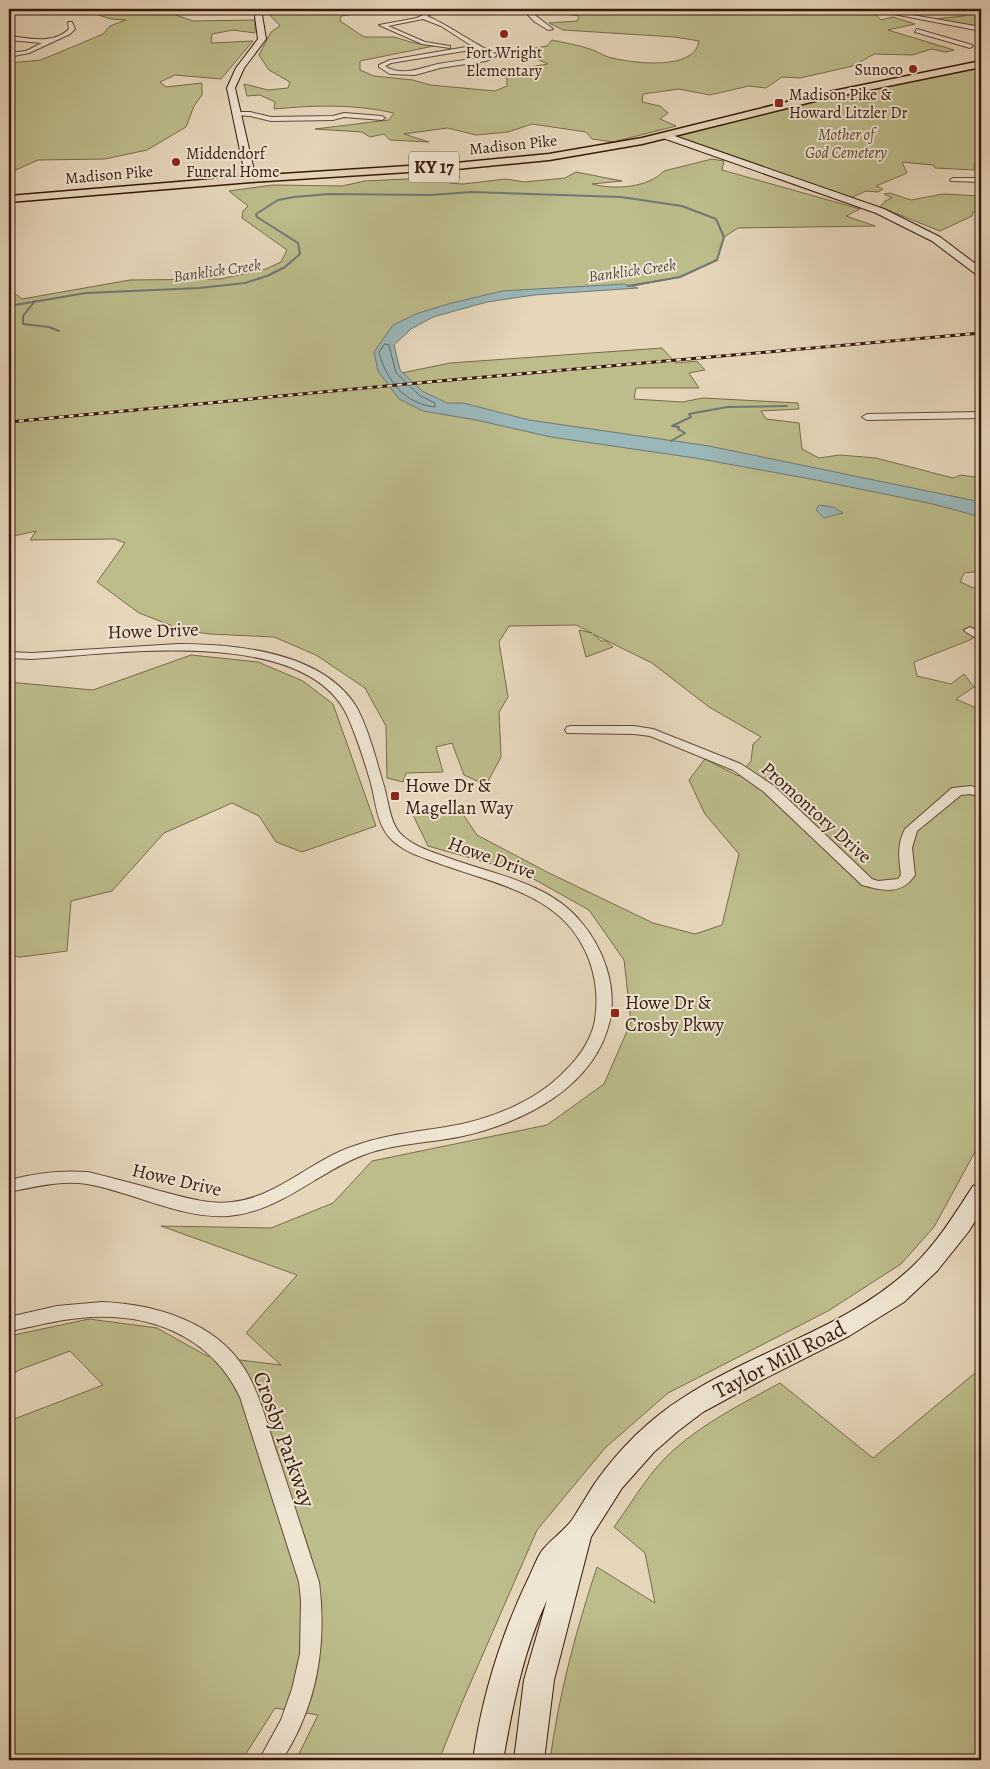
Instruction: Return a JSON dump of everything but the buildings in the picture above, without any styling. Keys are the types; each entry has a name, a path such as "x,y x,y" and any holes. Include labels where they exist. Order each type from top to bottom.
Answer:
{"main road":[{"path":"251,179 231,91 232,82 240,68 262,38 259,10"},
{"name":"Madison Pike","path":"9,199 251,179 522,160 599,150 666,136 810,99 981,64"},
{"path":"666,136 880,211 936,239 981,273"},
{"name":"Taylor Mill Road","path":"488,1760 498,1699 512,1649 525,1614 552,1561 580,1531 604,1492 628,1461 664,1426 693,1405 724,1386 839,1329 895,1295 920,1274 956,1233 981,1192"},
{"name":"Taylor Mill Road","path":"529,1760 539,1680 580,1531"}],"street":[{"path":"202,9 228,12 259,10"},
{"path":"438,9 424,17 382,25 424,43 456,50"},
{"path":"524,9 537,21 550,29"},
{"path":"871,9 981,29"},
{"path":"882,9 889,12"},
{"path":"424,17 443,24 494,55 486,59 439,66 410,74 390,72 381,66 388,62 477,46"},
{"path":"9,55 27,52 70,32 72,27 70,23"},
{"path":"952,24 918,31 970,46"},
{"path":"953,41 972,37"},
{"path":"9,38 49,42"},
{"path":"237,114 250,114 271,119 333,118 344,115 382,118"},
{"path":"953,180 981,180"},
{"path":"867,417 981,415"},
{"path":"970,630 981,638"},
{"name":"Howe Drive","path":"9,656 182,647 227,648 270,657 309,672 338,692 352,710 392,834 410,847 447,862 493,876 526,889 552,903 571,919 588,941 603,979 606,1015 592,1051 578,1070 541,1099 518,1112 474,1127 357,1150 341,1157 272,1199 256,1205 226,1210 208,1210 88,1178 68,1176 29,1181 9,1186"},
{"name":"Howe Drive","path":"9,662 32,656"},
{"name":"Promontory Drive","path":"572,730 634,730 653,733 737,767 769,789 867,882 877,885 894,886 903,882 908,875 905,848 907,838 912,829 957,791 971,790 981,793"},
{"name":"Crosby Parkway","path":"9,1324 51,1314 86,1309 106,1308 152,1314 171,1321 204,1339 221,1352 237,1372 249,1397 309,1582 314,1611 313,1641 302,1692 291,1723 270,1760"}],"green space":[{"path":"79,9 173,9 173,14 193,21 255,20 255,33 233,30 212,34 211,43 253,41 221,79 175,75 160,82 166,87 202,83 202,95 194,106 186,127 147,150 105,159 38,160 9,173 9,63 41,60 103,34 110,26 126,20 111,19"},
{"path":"264,9 382,9 341,16 340,21 364,37 394,37 434,46 360,61 360,70 374,76 413,80 430,85 495,91 507,86 507,78 493,73 548,64 519,51 547,46 552,40 595,51 608,57 645,63 674,61 686,57 695,51 699,41 675,37 563,30 549,23 577,21 579,16 537,12 535,9 807,9 818,13 846,11 856,14 874,13 881,20 893,17 915,24 888,30 954,50 945,52 932,49 912,55 874,54 853,66 800,78 782,77 766,88 749,86 710,95 679,89 643,94 642,102 660,106 668,113 660,119 676,126 613,142 592,139 586,132 532,124 508,132 476,135 447,128 404,134 429,142 390,140 384,134 370,137 362,132 315,129 389,120 394,113 335,106 274,109 275,102 260,95 247,96 244,84 268,90 288,88 290,82 269,70 259,55 271,32 280,26"},
{"path":"977,9 981,9 981,27 933,19 964,16"},
{"name":"Mother of God Cemetery","path":"981,64 981,161 974,164 974,170 935,168 933,165 902,162 907,173 876,186 883,189 878,192 866,191 848,199 666,136 871,86"},
{"path":"712,159 724,161 722,170 860,209 846,216 875,226 738,228 724,237 717,260 680,277 633,286 597,287 510,295 430,314 388,346 392,375 450,363 662,348 676,363 697,361 705,370 689,373 699,388 636,388 634,399 682,402 703,398 798,403 799,409 761,411 766,419 799,423 802,449 819,458 840,455 876,458 953,478 961,475 981,478 981,571 964,573 960,582 981,591 981,632 970,640 914,662 917,676 951,684 964,674 974,687 956,699 981,710 981,1141 934,1227 901,1264 828,1311 668,1393 605,1448 537,1530 439,1760 296,1760 318,1715 275,1708 242,1760 9,1760 9,1421 103,1385 70,1351 19,1370 9,1377 9,1336 89,1319 157,1328 207,1356 281,1365 246,1333 297,1275 161,1226 271,1228 333,1203 372,1161 547,1125 604,1084 631,1022 624,960 589,910 523,873 428,846 413,815 462,813 477,835 547,872 653,923 695,934 722,925 739,854 705,814 689,780 705,759 738,776 751,761 753,744 761,737 709,707 652,663 593,634 601,641 606,641 613,647 586,657 579,630 592,633 576,625 509,626 499,642 508,697 499,712 501,757 486,785 464,775 452,743 436,747 443,772 406,773 403,782 387,778 386,726 365,688 316,655 274,637 209,634 183,630 139,613 97,582 125,543 115,539 30,540 36,531 9,537 9,292 12,291 22,299 130,280 220,279 266,269 281,262 287,250 242,218 243,211 248,206 229,191 273,185 342,186 365,181 407,179 445,174 460,177 449,183 463,184 506,179 524,182 565,178 576,172 622,181 592,184 620,187 640,184 657,177 664,171"},
{"path":"890,193 911,200 943,194 981,196 981,208 973,212 972,216 940,231 880,207 885,201 892,198 884,194"},
{"path":"191,655 258,662 303,681 333,704 376,826 302,852 276,842 259,816 232,803 164,833 112,891 71,901 67,951 21,957 9,956 9,682 93,690"},
{"path":"981,1368 981,1760 550,1760 569,1662 597,1567 655,1603 645,1553 614,1527 652,1473 679,1445 711,1422 780,1383 873,1458"}],"water":[{"path":"624,284 638,288 534,295 487,302 433,317 411,329 394,345 400,370 422,391 447,403 463,403 529,420 709,446 971,500 981,503 981,517 933,504 816,480 695,458 551,437 476,420 423,411 399,399 378,371 374,352 393,325 416,314 502,291"},
{"path":"819,505 833,507 843,513 824,518 816,510"}],"waterway":[{"name":"Banklick Creek","path":"34,302 86,293 199,288 245,283 267,276 285,267 300,254 298,243 257,217 256,214 278,200 294,197 329,194 430,195 471,192 621,197 682,206 716,219 724,237 717,260 680,277 628,286"},
{"name":"Banklick Creek","path":"9,306 34,302"},
{"path":"34,302 23,316 23,324 49,327 59,331"},
{"path":"671,441 685,433 678,429 679,427 672,426 691,417 689,414 727,407 787,406"}],"railway":[{"path":"9,422 428,382 981,333"}],"place":[{"name":"Fort Wright Elementary","path":"504,34"},
{"name":"Sunoco","path":"913,69"},
{"name":"Madison Pike & Howard Litzler Dr","path":"779,103"},
{"name":"Middendorf Funeral Home","path":"176,162"},
{"name":"Howe Dr & Magellan Way","path":"395,796"},
{"name":"Howe Dr & Crosby Pkwy","path":"615,1013"}]}
